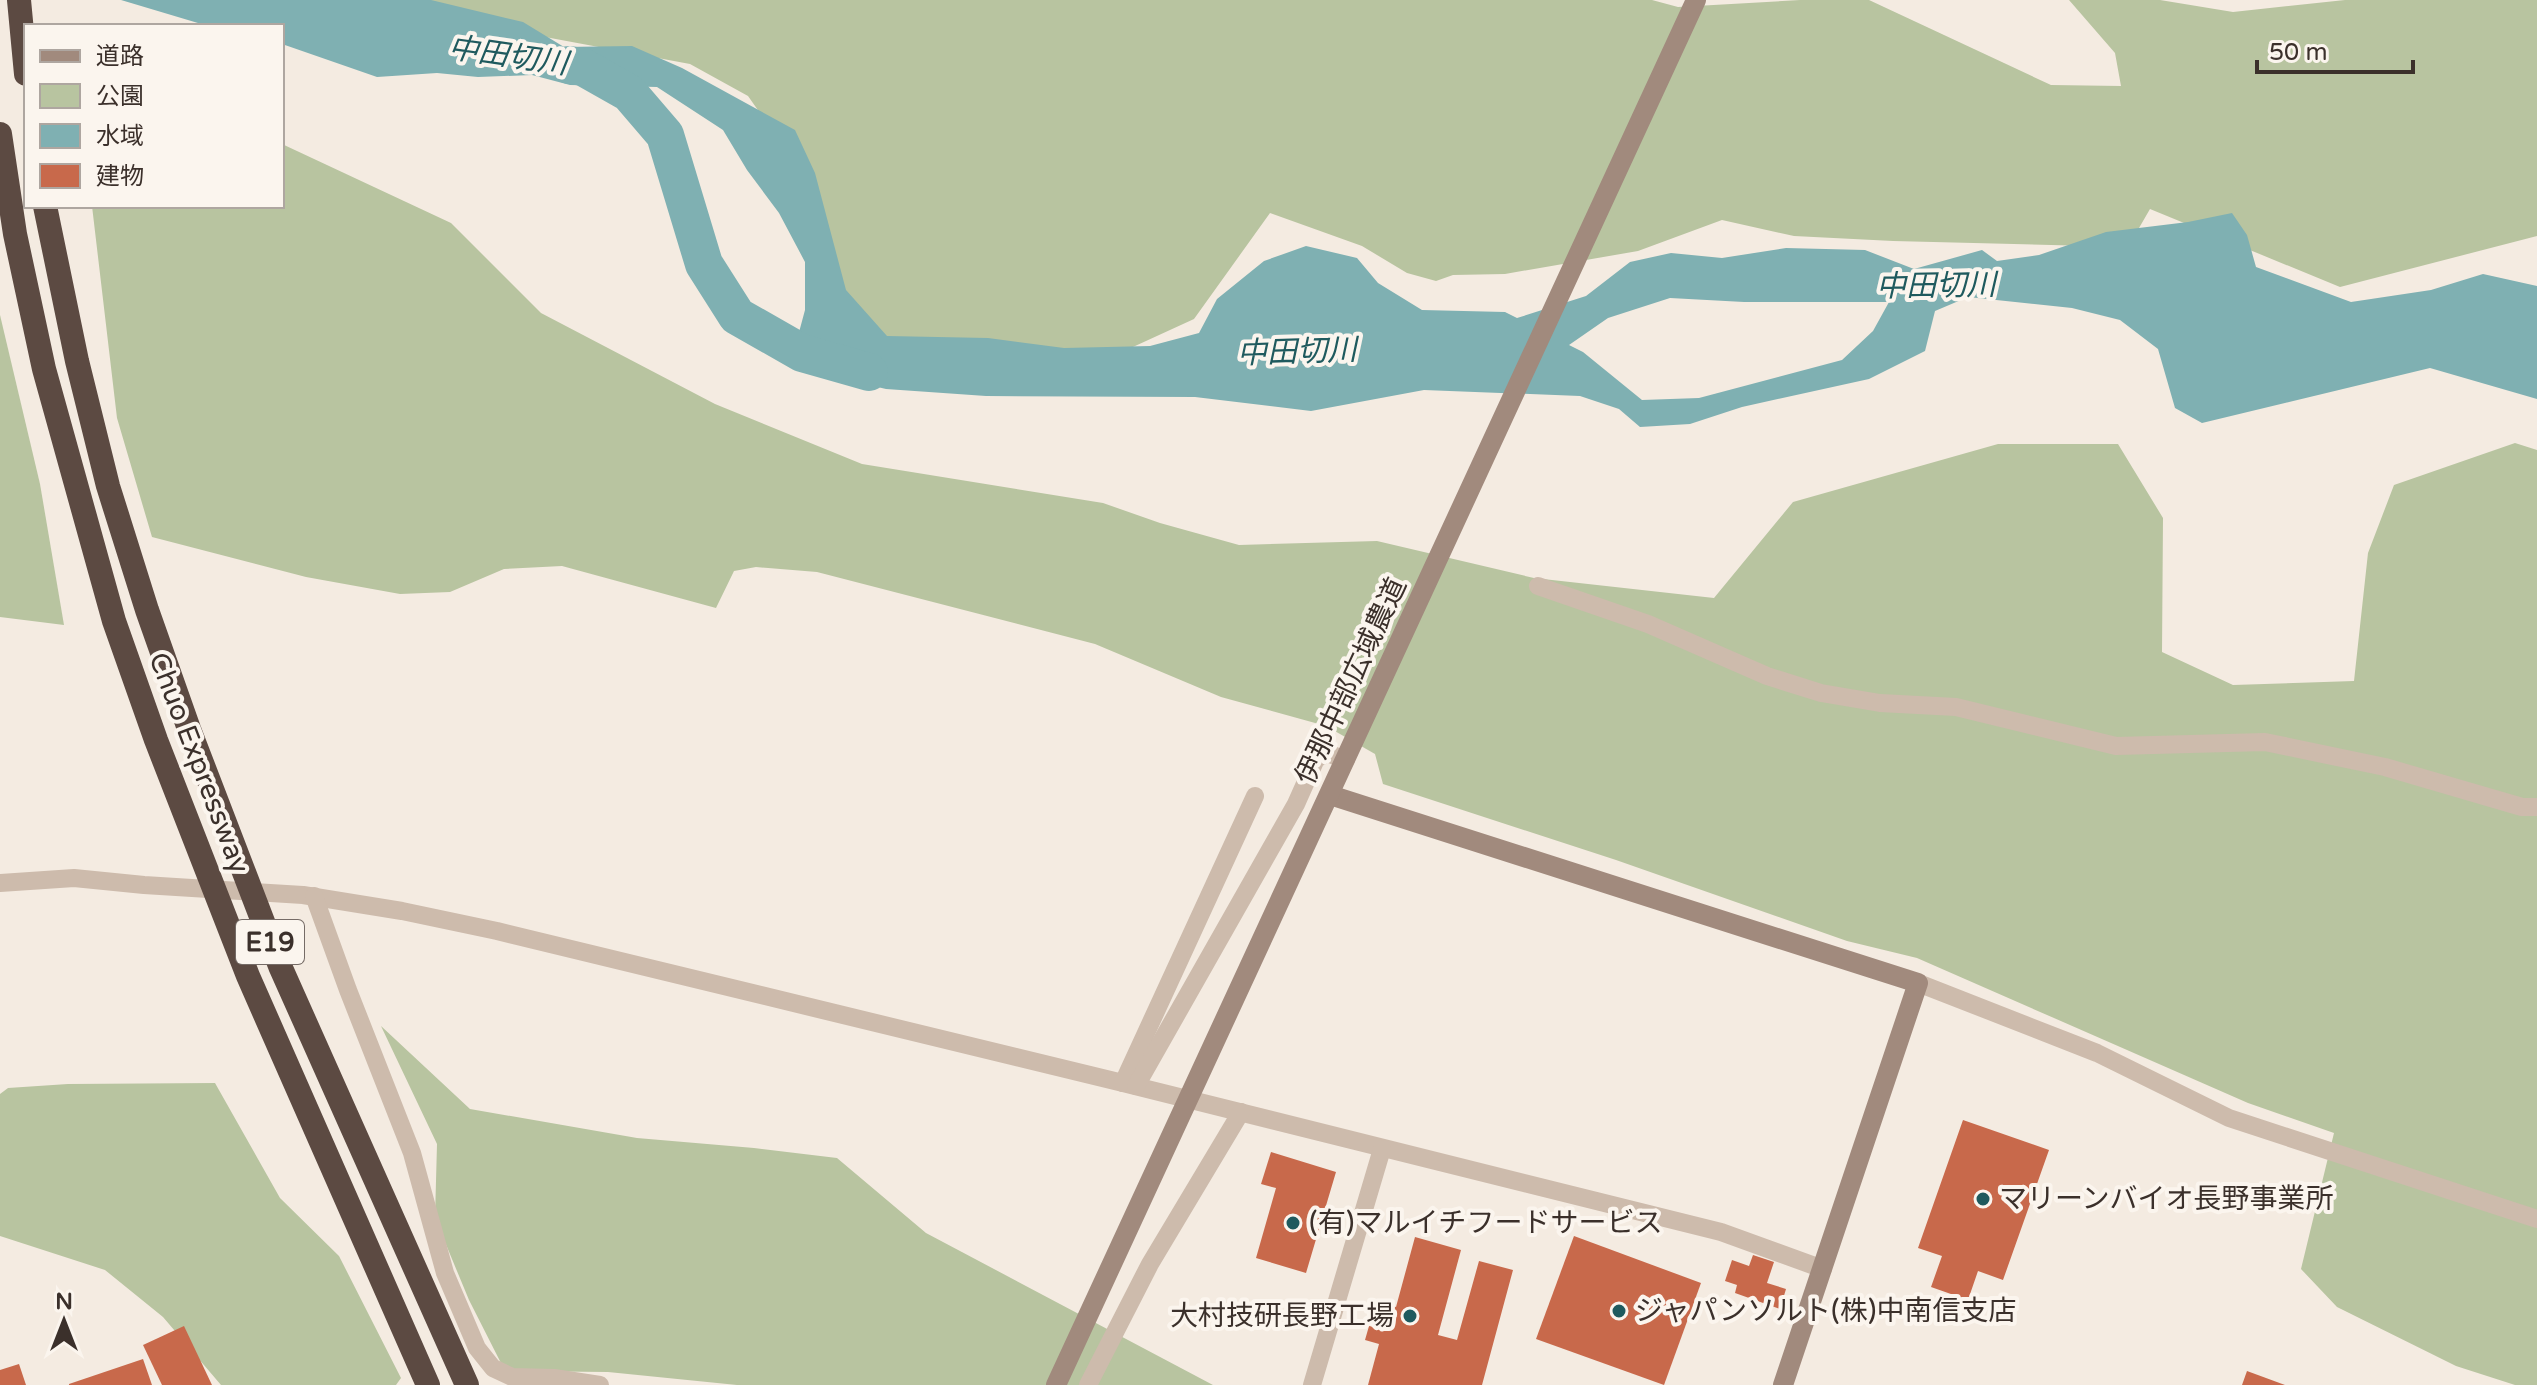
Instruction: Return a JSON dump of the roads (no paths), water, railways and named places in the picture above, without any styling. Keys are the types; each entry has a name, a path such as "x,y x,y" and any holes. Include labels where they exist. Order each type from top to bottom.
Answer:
{"highway":[{"path":"19,0 24,53"},
{"name":"Chuo Expressway","path":"0,134 15,234 44,369 114,621 156,740 248,976 428,1385"},
{"name":"Chuo Expressway","path":"45,208 77,361 108,486 189,729 280,966 467,1385"}],"street":[{"name":"伊那中部広域農道","path":"1056,1385 1696,0"},
{"path":"1538,586 1648,624 1767,676 1821,693 1880,703 1956,707 2116,746 2265,742 2385,767 2522,807 2537,807"},
{"path":"1137,1087 1296,804 1316,759 1327,753 1346,760"},
{"path":"1330,795 1918,983 2097,1053 2229,1118 2537,1219"},
{"path":"1137,1087 1255,796"},
{"path":"0,883 74,878 308,896 497,931 1721,1232 1823,1269"},
{"path":"308,896 412,1153 445,1273 477,1348 493,1368 512,1377 554,1378 600,1385"},
{"path":"1783,1385 1918,983"},
{"path":"1088,1385 1234,1111"},
{"path":"1312,1385 1382,1149"}],"water":[{"path":"121,0 431,0 523,22 564,47 632,46 682,68 795,130 815,173 846,290 887,336 988,338 1064,348 1150,346 1199,333 1217,299 1264,261 1306,246 1357,258 1378,283 1422,310 1505,312 1517,318 1586,296 1630,262 1671,253 1722,258 1786,248 1865,250 1914,269 1982,250 1997,261 2039,255 2106,232 2232,213 2247,235 2256,267 2351,302 2431,290 2483,274 2537,286 2537,399 2430,368 2202,423 2175,408 2158,349 2120,320 2072,308 1968,297 1935,311 1925,351 1869,379 1742,407 1690,424 1640,427 1619,409 1580,396 1424,390 1311,411 1195,397 986,396 886,389 835,377 798,336 805,310 805,262 779,213 747,170 723,130 657,87 570,85 532,75 478,77 437,73 377,77 284,45 284,24 201,24","holes":["1670,298 1744,302 1889,302 1873,331 1842,360 1699,398 1642,400 1583,352 1569,345 1608,318"]}],"waterway":[{"name":"中田切川","path":"569,65 583,67 629,93 665,135 704,264 737,316 802,353 869,372"}],"place":[{"name":"マリーンバイオ長野事業所","path":"1983,1199"},
{"name":"(有)マルイチフードサービス","path":"1293,1223"},
{"name":"ジャパンソルト(株)中南信支店","path":"1619,1311"},
{"name":"大村技研長野工場","path":"1410,1316"}]}
